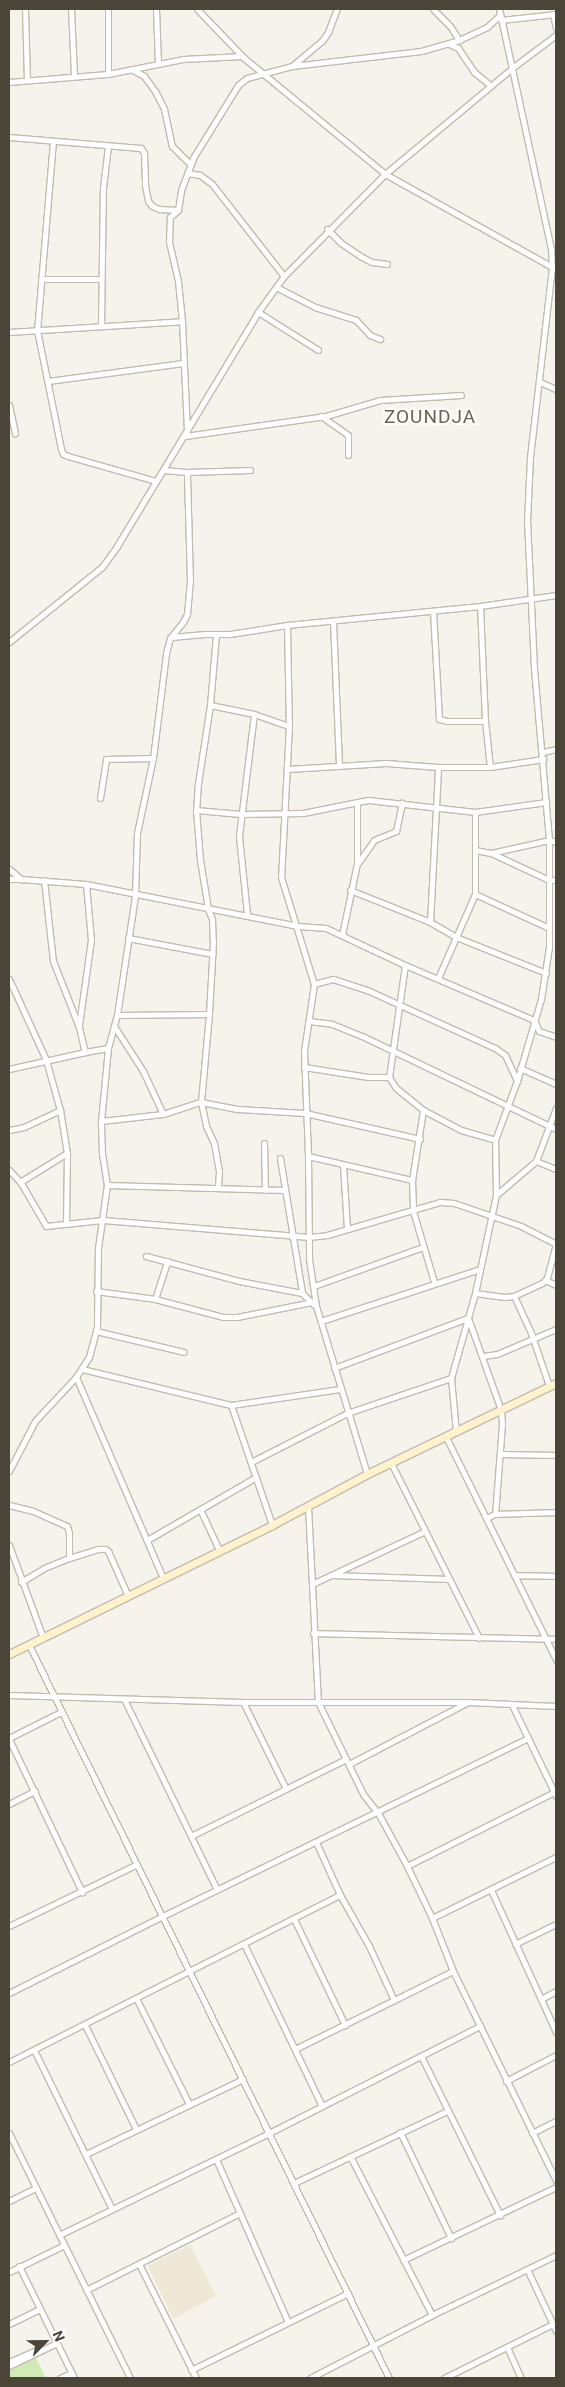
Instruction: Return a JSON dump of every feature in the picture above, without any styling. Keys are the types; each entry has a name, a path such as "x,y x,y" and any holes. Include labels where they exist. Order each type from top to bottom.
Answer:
{"street":[{"path":"26,9 27,79"},
{"path":"71,9 74,76"},
{"path":"108,9 108,74"},
{"path":"156,9 158,64"},
{"path":"197,9 242,56 384,174 554,268"},
{"path":"292,66 322,41 328,32 337,9"},
{"path":"433,9 450,26 460,40"},
{"path":"456,1432 451,1378 475,1293 496,1195 495,1140 517,1081 546,973 549,928 549,840 543,752 534,668 527,521 530,457 554,268 549,232 499,9"},
{"path":"186,434 182,321 178,281 169,242 170,218 178,210 181,190 190,164 238,85 247,78 292,66 421,51 460,40 501,18 555,14 556,28"},
{"path":"9,642 102,567 127,532 258,312 284,276 327,229 384,174 512,68 556,35"},
{"path":"448,44 458,48 474,72 491,86"},
{"path":"9,82 27,79 108,74 210,56 242,56"},
{"path":"131,69 144,76 155,91 164,109 172,146 190,164"},
{"path":"9,137 141,148 144,153 145,185 148,201 152,206 159,209 178,210"},
{"path":"53,141 37,330 63,454 156,481"},
{"path":"101,326 103,188 108,146"},
{"path":"187,173 200,175 212,184 284,276"},
{"path":"327,229 341,243 360,256 372,262 387,264"},
{"path":"41,279 101,279"},
{"path":"276,287 315,307 356,320 370,335 380,339"},
{"path":"258,312 318,350"},
{"path":"9,332 182,321"},
{"path":"48,381 183,363"},
{"path":"540,382 556,389"},
{"path":"186,434 320,416 380,400 461,395"},
{"path":"9,405 16,432"},
{"path":"320,416 348,435 348,455"},
{"path":"163,470 187,472 250,470"},
{"path":"9,1471 35,1421 76,1377 90,1357 96,1331 98,1248 107,1185 102,1154 101,1122 108,1048 117,1015 135,896 137,833 153,758 170,638 187,614 190,582 187,472"},
{"path":"170,638 230,634 287,625 480,606 556,595"},
{"path":"480,606 485,721 490,767"},
{"path":"433,611 440,719 447,721 485,721"},
{"path":"333,621 339,766"},
{"path":"287,625 288,769 281,877 298,926 314,984 304,1051 309,1259 314,1286 314,1304 367,1474"},
{"path":"216,634 210,705 198,783 196,810 208,909 212,919 213,954 201,1102 206,1126 214,1143 220,1172 218,1188"},
{"path":"210,705 254,714 289,726"},
{"path":"247,914 238,836 254,714"},
{"path":"543,752 556,749"},
{"path":"100,798 106,759 153,758"},
{"path":"288,769 386,763 438,767 490,767 543,759"},
{"path":"430,922 438,767"},
{"path":"196,810 241,814 303,813 357,804 368,800 475,812 546,802"},
{"path":"357,863 374,840 396,831 402,803"},
{"path":"342,935 357,863 357,804"},
{"path":"438,978 475,894 475,812"},
{"path":"491,853 549,840 556,842"},
{"path":"475,850 491,853 549,880 556,880"},
{"path":"9,870 21,879"},
{"path":"9,879 86,884 135,896 247,914 298,926 326,928 405,965 534,1020 539,1030 556,1037"},
{"path":"44,880 52,962 78,1027 85,1052"},
{"path":"78,1027 91,940 86,884"},
{"path":"350,890 430,922 456,937 546,973"},
{"path":"475,894 549,928"},
{"path":"128,938 213,954"},
{"path":"405,965 389,1077 396,1088 423,1110 461,1130 495,1140"},
{"path":"9,979 46,1060 60,1110 68,1153 66,1222"},
{"path":"314,984 333,979 367,990 495,1048 505,1055 517,1081"},
{"path":"117,1015 209,1014"},
{"path":"309,1021 332,1024 556,1129"},
{"path":"114,1026 143,1071 163,1114"},
{"path":"9,1069 108,1048"},
{"path":"304,1067 368,1077 389,1077"},
{"path":"520,1068 556,1084"},
{"path":"101,1122 163,1114 201,1102 238,1109 305,1113 420,1139"},
{"path":"496,1195 536,1161 556,1108"},
{"path":"9,1130 24,1127 60,1110"},
{"path":"423,1110 420,1139 412,1180 413,1211 434,1282"},
{"path":"264,1143 265,1190"},
{"path":"20,1182 68,1153"},
{"path":"308,1156 412,1180"},
{"path":"280,1158 302,1292"},
{"path":"536,1161 556,1169"},
{"path":"343,1165 347,1228"},
{"path":"9,1170 20,1182 46,1226 66,1222 103,1220 309,1237 328,1235 440,1202 454,1203 521,1226 556,1244 545,1280 514,1296 475,1293"},
{"path":"107,1185 284,1190"},
{"path":"314,1286 423,1247"},
{"path":"146,1256 239,1281 302,1292 314,1304"},
{"path":"155,1299 167,1261"},
{"path":"321,1322 434,1282 480,1269"},
{"path":"545,1280 556,1285"},
{"path":"96,1291 155,1299 223,1317 314,1304"},
{"path":"9,1654 272,1525 367,1474 553,1384 514,1296"},
{"path":"468,1318 501,1410 500,1454 495,1514"},
{"path":"334,1368 468,1318"},
{"path":"483,1356 497,1354 556,1329"},
{"path":"96,1331 184,1352"},
{"path":"82,1369 231,1405 340,1389"},
{"path":"76,1377 163,1578"},
{"path":"251,1462 348,1413 451,1378"},
{"path":"231,1405 272,1525"},
{"path":"446,1436 556,1660"},
{"path":"500,1454 556,1455"},
{"path":"391,1463 479,1638"},
{"path":"147,1540 256,1477"},
{"path":"9,1506 33,1510 67,1526 69,1533 69,1558"},
{"path":"308,1506 318,1702 363,1794 378,1812 407,1866 432,1918 453,1970 556,2180"},
{"path":"200,1509 219,1550"},
{"path":"486,1518 495,1514 556,1512"},
{"path":"312,1584 425,1531"},
{"path":"9,1545 43,1638"},
{"path":"21,1582 44,1568 98,1548 108,1551 128,1596"},
{"path":"330,1574 449,1579"},
{"path":"514,1575 556,1576"},
{"path":"313,1633 556,1639"},
{"path":"29,1645 52,1696 137,1864 389,2378"},
{"path":"9,1695 243,1702 468,1702 556,1706"},
{"path":"124,1699 217,1890"},
{"path":"243,1702 286,1789"},
{"path":"191,1836 468,1702"},
{"path":"407,1866 555,1794 512,1704"},
{"path":"61,1712 9,1739 82,1892"},
{"path":"9,1993 162,1916 528,1738"},
{"path":"9,1804 35,1791"},
{"path":"316,1842 340,1895 369,1946 394,2000"},
{"path":"432,1918 556,1857"},
{"path":"9,1926 137,1864"},
{"path":"491,1890 556,2032"},
{"path":"9,2062 340,1895"},
{"path":"294,1919 344,2025"},
{"path":"516,1944 556,1924"},
{"path":"244,1944 322,2106"},
{"path":"295,2049 453,1970"},
{"path":"541,1999 556,1992"},
{"path":"136,1998 189,2104"},
{"path":"85,2025 136,2129"},
{"path":"59,2235 269,2133 480,2026"},
{"path":"34,2050 112,2209"},
{"path":"506,2081 556,2055"},
{"path":"421,2056 500,2215"},
{"path":"86,2154 243,2079"},
{"path":"294,2183 447,2111"},
{"path":"532,2133 556,2121"},
{"path":"9,2132 130,2378"},
{"path":"400,2132 451,2238"},
{"path":"350,2156 432,2315"},
{"path":"216,2159 288,2322"},
{"path":"403,2260 556,2187"},
{"path":"9,2201 36,2188"},
{"path":"86,2290 240,2213"},
{"path":"9,2272 64,2245"},
{"path":"310,2378 432,2315 556,2255"},
{"path":"139,2264 196,2378"},
{"path":"19,2266 73,2376 60,2378"},
{"path":"527,2269 556,2331"},
{"path":"191,2370 348,2293"},
{"path":"9,2324 40,2309"},
{"path":"444,2378 553,2324"},
{"path":"9,2362 56,2342"},
{"path":"9,2366 56,2342"},
{"path":"507,2347 521,2378"},
{"path":"322,2372 324,2378"},
{"path":"456,2372 459,2378"}],"shaded area":[{"path":"190,2245 216,2296 173,2319 148,2266"}],"green space":[{"path":"36,2358 46,2378 9,2378 9,2371"}],"district":[{"name":"ZOUNDJA","path":"430,417"}]}
